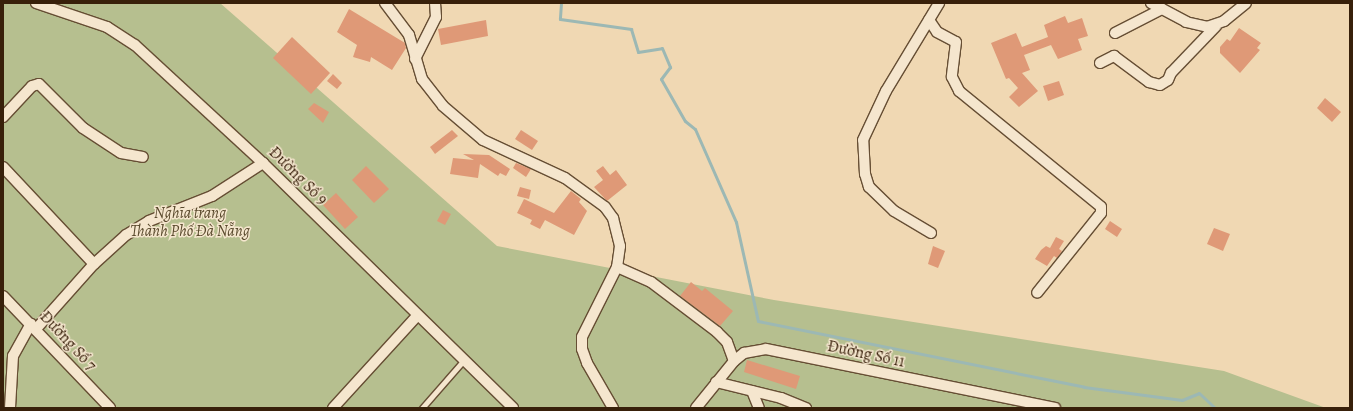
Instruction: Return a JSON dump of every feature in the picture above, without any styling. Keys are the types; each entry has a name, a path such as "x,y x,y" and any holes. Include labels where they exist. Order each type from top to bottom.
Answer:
{"street":[{"name":"Đường Số 9","path":"36,3 122,35 263,163 417,316 513,408"},
{"path":"385,3 409,35 415,59 428,88 472,131 511,155 565,178 604,207 614,218 618,231 617,267 582,337 587,363 613,408"},
{"path":"415,59 436,17 435,3"},
{"path":"931,233 894,211 869,187 865,174 863,140 886,91 939,3"},
{"path":"1151,3 1197,26 1216,26"},
{"path":"1100,63 1114,56 1149,82 1160,85 1168,80 1171,73 1216,26 1246,3"},
{"path":"1115,33 1162,9"},
{"path":"930,20 938,32 956,42 952,77 959,91 1101,207 1101,213 1037,293"},
{"path":"3,117 32,86 39,84 83,128 121,153 143,157"},
{"path":"10,408 13,356 34,326 94,264 126,235 149,221 212,196 263,163"},
{"path":"3,168 94,264"},
{"path":"617,267 651,282 717,332 727,342 734,361"},
{"name":"Đường Số 7","path":"3,296 34,326 110,408"},
{"path":"333,408 417,316"},
{"name":"Đường Số 11","path":"696,408 734,361 744,353 766,349 1055,408"},
{"path":"716,382 752,391 806,408"},
{"path":"752,391 759,408"}],"lane":[{"path":"422,408 464,360"}],"green space":[{"name":"Nghĩa trang Thành Phố Đà Nẵng","path":"3,3 220,3 497,246 774,300 1224,371 1326,408 3,408"}],"building":[{"path":"349,9 405,43 406,48 392,70 371,57 370,62 353,57 357,45 337,32"},
{"path":"1065,16 1068,23 1082,18 1088,36 1078,39 1082,50 1058,59 1051,45 1024,55 1030,70 1022,73 1038,91 1019,107 1009,97 1018,88 1009,78 1006,79 991,43 1016,33 1022,47 1048,37 1044,25"},
{"path":"486,20 488,36 441,45 438,29"},
{"path":"1239,28 1261,43 1257,48 1260,50 1240,73 1220,53 1220,47 1227,39 1230,41"},
{"path":"292,37 330,73 311,94 273,58"},
{"path":"333,74 342,83 337,89 327,81"},
{"path":"1059,81 1064,95 1048,101 1043,86"},
{"path":"1325,98 1341,112 1332,122 1317,108"},
{"path":"314,103 329,112 323,123 308,109"},
{"path":"452,130 458,136 435,154 430,147"},
{"path":"521,130 538,141 532,150 515,139"},
{"path":"463,154 489,155 510,169 506,176 500,173 498,176 480,164 478,178 450,174 453,158 474,160"},
{"path":"516,163 531,169 526,177 513,168"},
{"path":"366,166 389,189 374,203 352,180"},
{"path":"603,166 610,175 616,170 627,185 607,201 594,187 603,180 596,171"},
{"path":"520,187 531,190 529,199 517,196"},
{"path":"571,191 581,199 579,202 587,211 574,235 545,220 540,229 530,224 532,220 517,213 524,199 554,213"},
{"path":"336,193 358,217 345,229 323,205"},
{"path":"443,210 451,214 445,225 437,221"},
{"path":"1110,221 1122,229 1117,237 1105,229"},
{"path":"1214,228 1230,234 1223,251 1207,244"},
{"path":"1056,237 1064,241 1059,249 1062,251 1057,258 1054,256 1047,266 1035,259 1041,250 1046,246 1050,248"},
{"path":"933,246 945,251 938,268 928,264"},
{"path":"691,282 702,291 705,288 733,311 720,326 680,296"},
{"path":"747,360 800,376 796,389 744,372"}],"waterway":[{"path":"561,3 560,19 631,29 638,52 662,48 670,67 661,79 685,121 695,129 736,222 758,321 1084,387 1182,400 1199,393 1215,408"}]}
